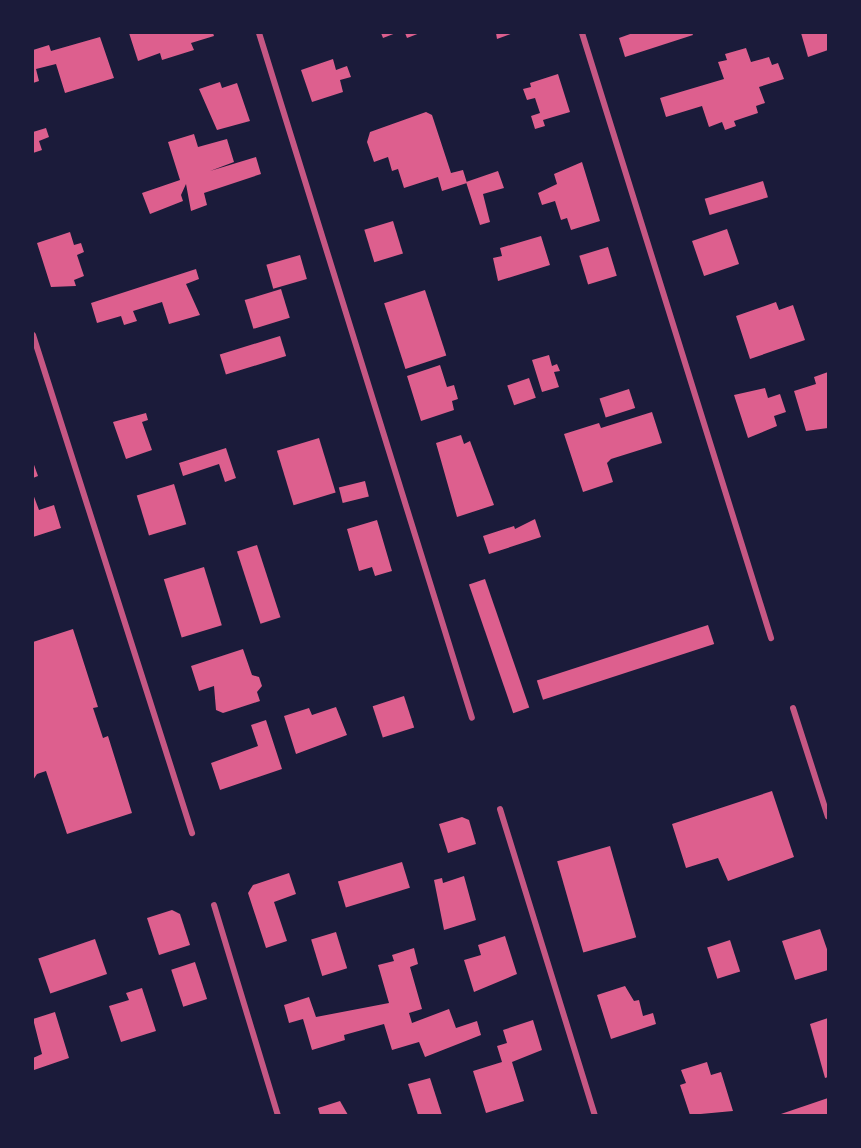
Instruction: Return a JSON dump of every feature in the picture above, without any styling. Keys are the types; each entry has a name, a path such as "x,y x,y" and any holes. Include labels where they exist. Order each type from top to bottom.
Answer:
{"street":[{"path":"259,33 472,718"},
{"path":"582,33 771,638"},
{"path":"33,335 192,833"},
{"path":"793,708 828,818"},
{"path":"500,810 595,1115"},
{"path":"214,905 278,1115"}],"building":[{"path":"129,33 213,33 214,36 191,43 194,50 162,60 160,53 138,61"},
{"path":"381,33 396,33 383,38"},
{"path":"405,33 420,33 407,38"},
{"path":"496,33 513,33 497,39"},
{"path":"633,33 692,33 693,35 625,57 619,38"},
{"path":"801,33 828,33 828,50 808,57"},
{"path":"100,37 114,78 65,93 56,64 36,69 39,81 33,83 33,50 49,45 51,51"},
{"path":"746,48 751,62 769,57 772,65 778,63 784,79 759,87 765,103 756,106 758,113 734,121 736,126 725,130 722,122 709,127 702,106 666,117 660,98 724,79 718,62 727,60 725,54"},
{"path":"333,59 336,70 347,66 351,77 340,80 343,92 312,102 301,70"},
{"path":"558,74 570,112 543,120 545,126 535,129 531,116 540,113 535,98 527,100 523,89 531,87 530,83"},
{"path":"220,82 222,88 237,83 250,121 217,130 199,89"},
{"path":"426,112 432,115 451,173 463,170 467,183 442,191 438,177 404,188 398,169 392,171 388,157 374,162 367,142 370,132"},
{"path":"46,128 49,137 39,141 42,150 33,153 33,132"},
{"path":"194,134 198,147 227,139 234,162 210,171 256,157 261,174 204,193 207,205 191,211 186,184 181,195 183,201 150,214 142,193 180,180 168,142"},
{"path":"582,162 600,221 571,230 567,218 561,220 555,201 542,205 538,193 557,184 554,174"},
{"path":"498,171 504,188 483,194 490,222 480,225 466,182"},
{"path":"763,181 768,197 710,215 705,199"},
{"path":"393,221 403,254 374,262 364,230"},
{"path":"727,229 739,264 704,276 692,241"},
{"path":"70,232 74,245 81,243 84,252 77,255 84,276 74,280 76,286 51,287 37,243"},
{"path":"541,236 550,265 498,281 493,258 502,256 500,248"},
{"path":"608,247 617,276 588,284 579,256"},
{"path":"300,255 307,279 273,289 266,265"},
{"path":"196,269 199,279 186,284 200,315 169,324 162,302 133,311 137,321 124,325 121,316 97,323 91,303"},
{"path":"281,289 290,318 253,329 245,300"},
{"path":"425,290 446,356 405,369 384,303"},
{"path":"776,302 779,310 793,305 805,340 750,359 736,316"},
{"path":"280,336 286,356 226,375 220,354"},
{"path":"549,355 552,366 557,364 560,371 554,372 559,387 542,392 532,360"},
{"path":"440,365 447,387 454,385 458,399 452,401 454,410 421,421 407,376"},
{"path":"828,372 828,428 806,431 794,391 816,384 814,377"},
{"path":"529,378 536,398 514,405 507,385"},
{"path":"765,388 768,398 780,394 786,412 774,416 777,426 748,438 734,395"},
{"path":"629,389 635,408 606,418 600,399"},
{"path":"652,412 662,443 611,459 607,463 613,482 583,492 564,434 599,423 601,428"},
{"path":"146,413 148,420 142,422 152,450 126,459 113,422"},
{"path":"461,435 464,444 470,441 494,505 457,517 436,443"},
{"path":"319,438 336,493 294,505 277,451"},
{"path":"226,448 236,478 225,482 219,464 183,476 179,463"},
{"path":"33,462 38,476 33,478"},
{"path":"365,481 369,497 343,503 339,488"},
{"path":"174,484 186,524 149,536 137,495"},
{"path":"33,494 39,510 54,505 61,528 33,537"},
{"path":"535,519 541,537 489,554 483,536 514,526 515,529"},
{"path":"377,520 392,571 375,576 372,567 359,571 347,529"},
{"path":"257,545 280,617 261,624 237,551"},
{"path":"204,567 222,625 182,638 164,579"},
{"path":"485,579 529,708 513,713 469,585"},
{"path":"708,625 714,644 543,700 537,681"},
{"path":"73,629 98,707 93,708 103,738 108,736 132,813 67,834 46,771 37,774 33,780 33,642"},
{"path":"243,649 252,675 259,677 262,686 257,692 260,701 223,713 216,710 214,686 199,691 191,666"},
{"path":"404,696 414,727 383,738 373,706"},
{"path":"336,707 347,735 296,754 284,716 309,708 312,715"},
{"path":"266,720 282,769 220,790 211,763 258,746 251,725"},
{"path":"772,791 794,857 728,881 718,858 686,868 672,824"},
{"path":"462,817 469,820 476,844 448,853 439,824"},
{"path":"610,846 636,937 583,952 557,861"},
{"path":"402,862 410,888 346,907 338,882"},
{"path":"289,873 296,894 274,902 287,941 266,948 248,893 253,885"},
{"path":"464,876 476,920 444,930 434,880 442,878 443,883"},
{"path":"172,910 180,914 190,945 159,955 147,918"},
{"path":"820,929 828,952 828,970 795,980 782,941"},
{"path":"336,932 347,968 322,976 311,940"},
{"path":"505,936 517,974 474,992 464,960 481,955 478,945"},
{"path":"95,939 107,974 50,994 38,959"},
{"path":"730,940 740,971 717,979 707,947"},
{"path":"414,948 418,964 410,967 422,1009 409,1013 412,1023 449,1009 456,1028 477,1021 481,1035 425,1057 419,1042 392,1050 384,1024 344,1035 345,1040 312,1050 303,1019 289,1023 284,1005 309,997 316,1017 389,1003 378,965 394,961 392,955"},
{"path":"195,962 207,999 183,1007 171,970"},
{"path":"625,986 634,1001 639,1000 643,1016 653,1013 656,1024 611,1039 597,995"},
{"path":"142,988 156,1031 121,1042 109,1006 129,1000 126,993"},
{"path":"55,1012 69,1058 34,1070 33,1058 42,1054 33,1019"},
{"path":"828,1018 828,1077 825,1078 810,1024"},
{"path":"533,1020 542,1050 512,1062 524,1101 486,1113 473,1071 502,1062 497,1046 507,1043 503,1030"},
{"path":"707,1062 711,1075 721,1072 733,1111 690,1115 680,1085 686,1083 681,1070"},
{"path":"430,1078 442,1115 418,1115 408,1084"},
{"path":"828,1098 828,1115 778,1115"},
{"path":"340,1101 348,1115 320,1115 318,1108"}]}
